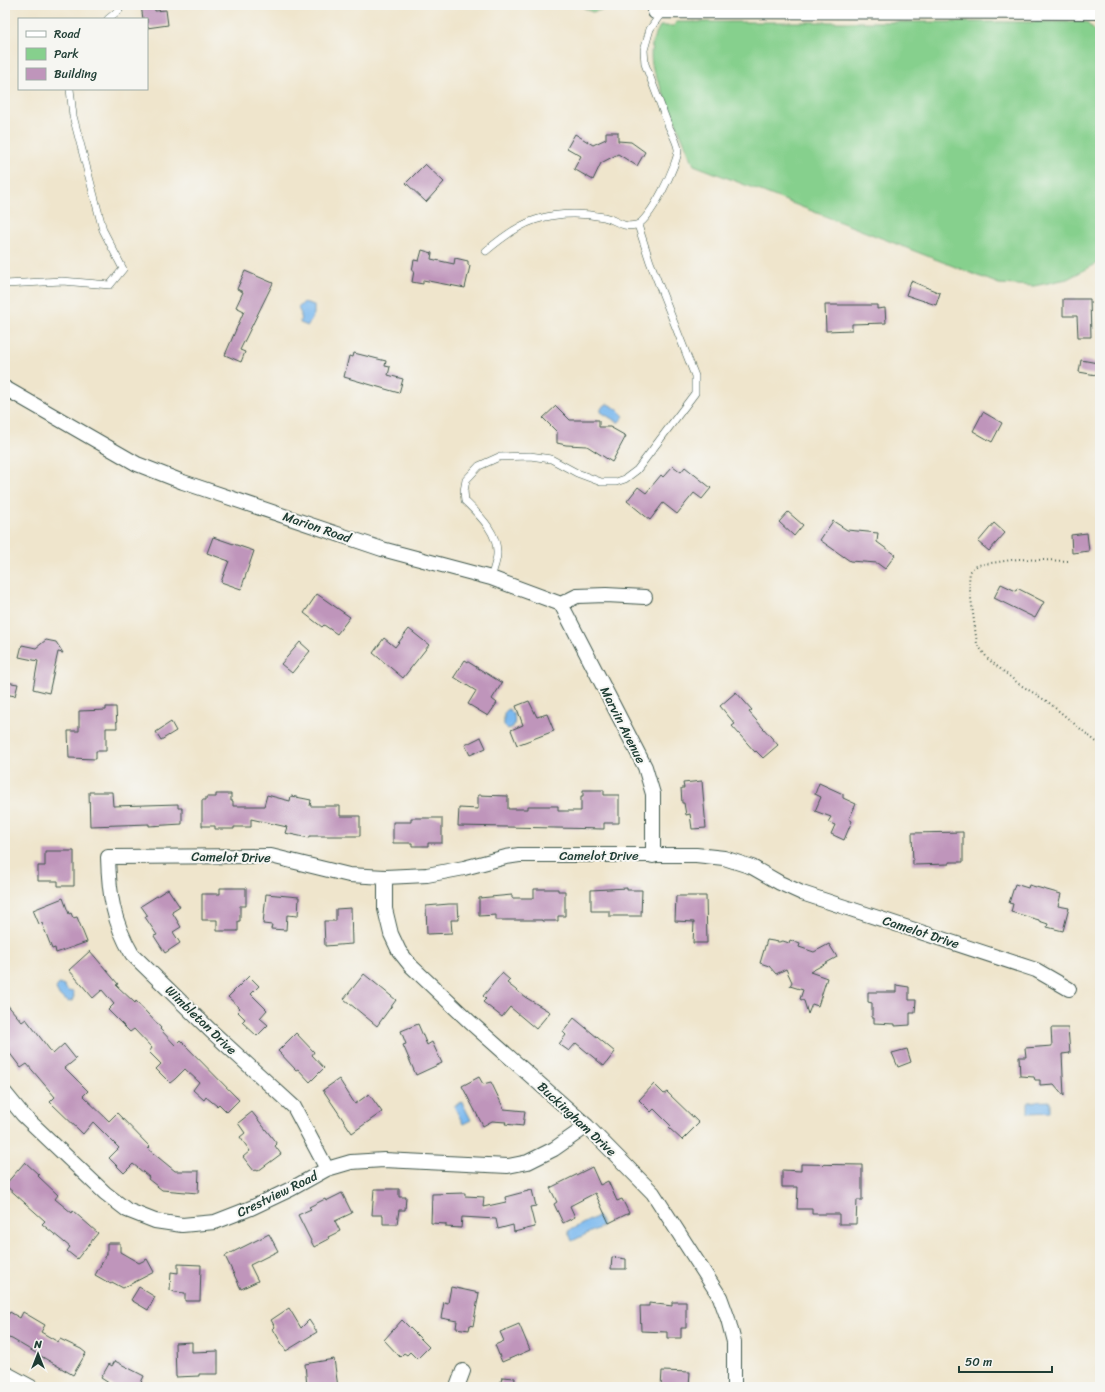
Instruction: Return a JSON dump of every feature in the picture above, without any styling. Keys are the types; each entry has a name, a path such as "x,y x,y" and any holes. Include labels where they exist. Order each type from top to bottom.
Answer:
{"street":[{"path":"659,12 739,8 1100,12"},
{"name":"Marion Road","path":"5,388 137,464 183,482 382,549 491,578 561,604"},
{"path":"561,604 577,596 606,595 646,597"},
{"name":"Marvin Avenue","path":"561,604 645,767 653,794 653,856"},
{"name":"Camelot Drive","path":"108,857 271,856 349,875 385,877 427,875 519,855 696,855 724,858 752,867 780,883 802,893 1036,970 1069,989"},
{"name":"Wimbleton Drive","path":"108,857 109,887 115,915 123,939 132,954 210,1030 294,1107 327,1169"},
{"name":"Buckingham Drive","path":"385,877 385,909 391,934 400,951 411,966 470,1022 587,1126 653,1193 720,1297 728,1318 734,1342 734,1387"},
{"name":"Crestview Road","path":"5,1093 23,1115 105,1193 127,1210 155,1221 182,1225 215,1222 251,1208 327,1169 351,1162 384,1160 508,1166 528,1162 554,1149 587,1126"},
{"path":"457,1387 463,1371"},
{"path":"5,1373 31,1387"}],"lane":[{"path":"109,18 119,10"},
{"path":"486,251 506,235 534,220 559,215 584,215 606,218 623,226 638,225 646,218 657,202 678,150 645,64 644,50 650,29 659,12"},
{"path":"5,284 62,281 110,285 123,269 103,230 73,116 70,90"},
{"path":"491,578 497,554 495,541 491,530 465,501 464,491 466,480 479,466 499,457 530,456 551,459 577,473 601,482 616,482 625,479 637,470 695,393 695,376 650,262 638,225"}],"path":[{"path":"1068,561 1018,559 978,565 970,571 969,583 977,644 988,659 1019,684 1048,702 1100,744"}],"green space":[{"path":"579,5 626,5 592,12"},
{"path":"676,22 1086,22 1095,31 1100,31 1100,262 1067,279 1034,286 999,284 694,165 653,69 652,63 652,47 660,26 674,26"}],"water":[{"path":"304,302 314,305 314,314 308,326 300,323 301,314 298,308"},
{"path":"608,404 617,409 624,416 619,422 601,412 604,405"},
{"path":"509,709 513,713 515,720 513,727 508,729 504,726 504,713"},
{"path":"59,984 64,986 68,991 73,992 74,996 72,1001 69,1002 59,996 56,988"},
{"path":"1050,1101 1050,1112 1028,1113 1028,1102"},
{"path":"462,1102 471,1120 463,1124 454,1106"},
{"path":"598,1216 603,1226 572,1241 568,1231"}],"building":[{"path":"141,5 154,5 155,11 166,10 168,25 148,28 148,18 143,18"},
{"path":"606,132 618,132 618,141 631,142 645,152 637,166 618,154 601,163 593,180 574,169 581,156 567,148 575,134 593,145 606,139"},
{"path":"425,164 444,182 426,202 406,183"},
{"path":"422,250 432,253 431,259 454,264 455,258 468,261 468,265 470,266 465,288 423,280 423,284 412,282 414,260 419,261"},
{"path":"245,271 273,283 240,350 245,352 241,362 225,355 244,311 236,307 243,292 237,289"},
{"path":"911,281 940,293 936,305 906,295"},
{"path":"1063,299 1090,299 1091,337 1078,337 1077,316 1063,316"},
{"path":"825,305 877,305 877,309 885,308 886,323 852,324 852,330 826,331"},
{"path":"354,353 386,361 385,366 390,367 388,375 403,379 399,393 344,377 349,356 353,357"},
{"path":"1081,360 1098,363 1096,375 1079,372"},
{"path":"556,406 570,420 599,420 599,427 610,427 626,436 612,462 587,446 557,443 557,432 543,418"},
{"path":"983,412 1002,423 992,442 973,431"},
{"path":"673,466 681,472 685,467 711,488 702,499 694,493 677,514 663,503 650,520 627,501 638,487 646,493 661,475 663,477"},
{"path":"788,512 803,525 794,536 779,522"},
{"path":"833,521 847,530 878,533 877,542 895,555 885,569 877,563 850,561 820,540"},
{"path":"994,523 1005,533 989,551 978,542"},
{"path":"1087,533 1089,551 1072,553 1071,535"},
{"path":"213,537 254,551 241,589 221,582 229,561 207,553"},
{"path":"1001,584 1016,591 1017,588 1044,602 1035,618 994,598"},
{"path":"317,594 350,617 337,634 324,625 322,627 304,613"},
{"path":"409,629 429,645 403,678 373,653 384,638 395,647"},
{"path":"46,640 56,642 63,653 58,652 49,693 33,689 38,661 19,657 22,645 36,648"},
{"path":"300,642 310,651 292,673 281,664"},
{"path":"465,660 502,683 492,699 497,703 488,716 468,704 476,691 454,677"},
{"path":"5,682 18,684 15,696 5,694"},
{"path":"736,692 752,710 749,712 778,745 763,758 756,751 755,752 732,726 735,724 720,706"},
{"path":"529,701 537,717 547,714 554,731 517,745 511,730 523,725 516,706"},
{"path":"106,707 116,707 117,728 106,728 106,751 96,751 96,759 69,758 68,731 79,731 79,711 106,710"},
{"path":"171,722 176,731 161,740 156,732"},
{"path":"481,737 486,748 470,755 465,745"},
{"path":"702,781 706,828 692,829 690,814 686,815 684,803 682,803 681,788 684,788 683,783"},
{"path":"819,783 843,794 843,798 856,804 849,819 852,821 844,840 831,834 835,825 828,822 831,817 815,811 821,797 815,794"},
{"path":"583,790 604,790 604,795 619,795 619,823 604,823 604,829 458,826 459,808 478,809 478,795 508,796 508,809 528,809 528,806 558,806 558,811 581,811 581,796 583,796"},
{"path":"89,792 112,792 113,806 178,804 178,808 182,808 182,824 149,826 149,824 90,826"},
{"path":"216,794 231,794 233,806 264,806 267,795 290,801 291,796 311,800 310,806 340,806 340,816 360,816 360,836 310,836 309,838 285,833 287,827 251,819 251,827 215,829 215,826 202,826 202,800 206,800 206,797 216,797"},
{"path":"411,818 442,818 442,843 428,843 428,846 412,846 412,843 393,843 393,822 411,822"},
{"path":"963,832 963,862 913,865 912,833"},
{"path":"45,851 74,851 74,886 58,886 58,881 38,881 38,866 45,866"},
{"path":"1015,884 1028,888 1029,885 1061,894 1058,906 1069,908 1063,931 1047,927 1048,924 1039,920 1011,912 1013,904 1009,903"},
{"path":"220,888 246,888 246,906 240,906 238,931 217,931 217,920 202,920 202,894 220,894"},
{"path":"627,888 627,890 642,890 641,916 609,916 609,911 591,911 591,890"},
{"path":"168,889 180,907 172,912 181,927 173,932 180,943 165,953 154,936 157,935 145,917 148,916 141,906"},
{"path":"534,889 558,889 558,891 565,891 565,916 558,916 558,921 542,921 496,920 496,915 479,916 479,898 512,895 512,898 534,898"},
{"path":"266,894 299,897 298,916 287,915 286,930 271,929 272,925 263,924"},
{"path":"676,896 706,896 707,943 693,943 694,922 675,921"},
{"path":"63,898 69,914 71,913 73,918 77,917 87,942 56,953 55,948 52,949 42,923 39,924 33,910"},
{"path":"458,904 459,920 451,920 452,933 427,934 426,906"},
{"path":"351,908 352,944 325,946 324,921 336,921 336,909"},
{"path":"767,940 789,943 790,940 800,944 799,947 814,952 829,944 837,957 810,972 827,978 818,1006 812,1004 808,1014 804,1001 800,999 803,990 790,986 792,982 786,969 776,974 769,966 760,963"},
{"path":"90,951 118,984 116,985 135,1003 136,1001 175,1045 180,1040 239,1100 227,1112 219,1104 217,1106 206,1097 204,1100 193,1090 199,1082 185,1069 170,1083 156,1069 161,1064 149,1052 152,1048 134,1029 130,1032 108,1010 114,1004 102,990 93,998 69,970"},
{"path":"502,973 510,980 507,983 525,997 550,1012 536,1029 510,1007 502,1017 483,1002 486,999 483,996"},
{"path":"364,974 396,1000 377,1026 344,999"},
{"path":"249,976 259,986 251,994 267,1010 260,1018 268,1025 257,1036 242,1022 245,1019 237,1011 240,1008 228,997"},
{"path":"896,985 909,987 909,1000 916,1000 915,1013 910,1013 910,1025 895,1026 895,1024 874,1023 874,1018 872,1018 872,1003 868,1002 868,992 896,992"},
{"path":"5,1002 22,1022 26,1019 53,1054 64,1044 76,1059 65,1068 88,1091 83,1096 109,1121 117,1113 150,1147 148,1149 175,1171 199,1171 198,1193 162,1190 133,1164 124,1173 109,1158 119,1148 93,1122 83,1134 50,1102 55,1097 27,1064 21,1068 5,1047"},
{"path":"574,1018 615,1052 604,1066 576,1043 569,1051 559,1044 566,1035 563,1032"},
{"path":"418,1024 427,1045 432,1042 442,1063 416,1075 403,1045 406,1044 401,1031"},
{"path":"1051,1028 1068,1028 1070,1053 1062,1054 1064,1096 1054,1084 1040,1085 1040,1080 1035,1080 1034,1077 1020,1076 1019,1057 1026,1057 1025,1048 1052,1046"},
{"path":"296,1033 314,1052 312,1055 324,1068 310,1082 278,1051"},
{"path":"907,1049 911,1062 898,1067 892,1053"},
{"path":"479,1077 483,1084 491,1082 504,1109 525,1111 523,1126 505,1124 506,1122 492,1121 483,1126 462,1086"},
{"path":"339,1079 355,1104 369,1094 382,1112 352,1133 323,1090"},
{"path":"654,1084 664,1094 667,1092 699,1123 682,1140 669,1128 671,1126 654,1109 651,1112 639,1100"},
{"path":"252,1112 277,1144 275,1146 281,1154 258,1171 254,1171 243,1157 250,1151 240,1137 245,1133 238,1123"},
{"path":"25,1162 58,1195 55,1199 72,1213 73,1211 98,1233 77,1259 67,1251 70,1247 42,1224 45,1221 5,1185"},
{"path":"801,1164 862,1165 862,1200 857,1200 856,1224 839,1224 839,1214 812,1214 812,1209 797,1209 798,1187 782,1187 782,1170 801,1171"},
{"path":"592,1167 600,1185 608,1181 617,1201 622,1199 629,1213 609,1223 595,1193 570,1206 575,1217 563,1223 554,1204 557,1202 550,1188"},
{"path":"374,1189 399,1189 399,1197 406,1197 405,1210 399,1210 397,1224 383,1224 383,1215 372,1215"},
{"path":"532,1190 536,1206 530,1207 535,1227 514,1232 513,1225 498,1229 496,1219 462,1217 461,1228 446,1227 446,1224 431,1223 432,1194 465,1193 465,1196 484,1197 483,1207 506,1202 505,1197"},
{"path":"342,1193 352,1213 335,1221 340,1231 314,1247 298,1215 311,1209 309,1207 325,1199 326,1201"},
{"path":"269,1234 278,1251 250,1265 258,1281 241,1289 225,1256"},
{"path":"107,1243 120,1243 120,1252 139,1263 147,1259 154,1272 123,1288 112,1282 111,1284 95,1275 107,1254"},
{"path":"612,1257 626,1259 626,1269 611,1269"},
{"path":"178,1264 201,1265 200,1301 185,1301 185,1293 170,1290 171,1272 178,1273"},
{"path":"139,1287 155,1297 148,1310 131,1300"},
{"path":"451,1287 479,1293 473,1326 470,1325 469,1330 456,1328 457,1321 441,1318 444,1302 448,1303"},
{"path":"672,1302 686,1302 686,1328 681,1328 681,1338 667,1338 667,1332 641,1331 640,1306 649,1306 649,1303 672,1306"},
{"path":"289,1308 301,1328 309,1320 317,1332 286,1351 273,1329 275,1327 271,1320"},
{"path":"10,1312 20,1318 23,1312 45,1325 41,1332 58,1342 60,1339 86,1353 73,1375 12,1339 5,1337 5,1320"},
{"path":"402,1320 429,1347 417,1359 410,1352 407,1355 404,1353 400,1357 384,1340"},
{"path":"519,1324 530,1350 502,1362 495,1345 504,1341 500,1332"},
{"path":"192,1342 192,1352 218,1351 218,1374 199,1374 199,1376 176,1377 175,1343"},
{"path":"334,1359 338,1387 307,1387 305,1364"},
{"path":"115,1361 144,1376 139,1387 115,1387 101,1378 109,1364 112,1366"},
{"path":"662,1371 690,1372 689,1387 661,1387"},
{"path":"502,1377 515,1378 514,1387 500,1387"}]}
